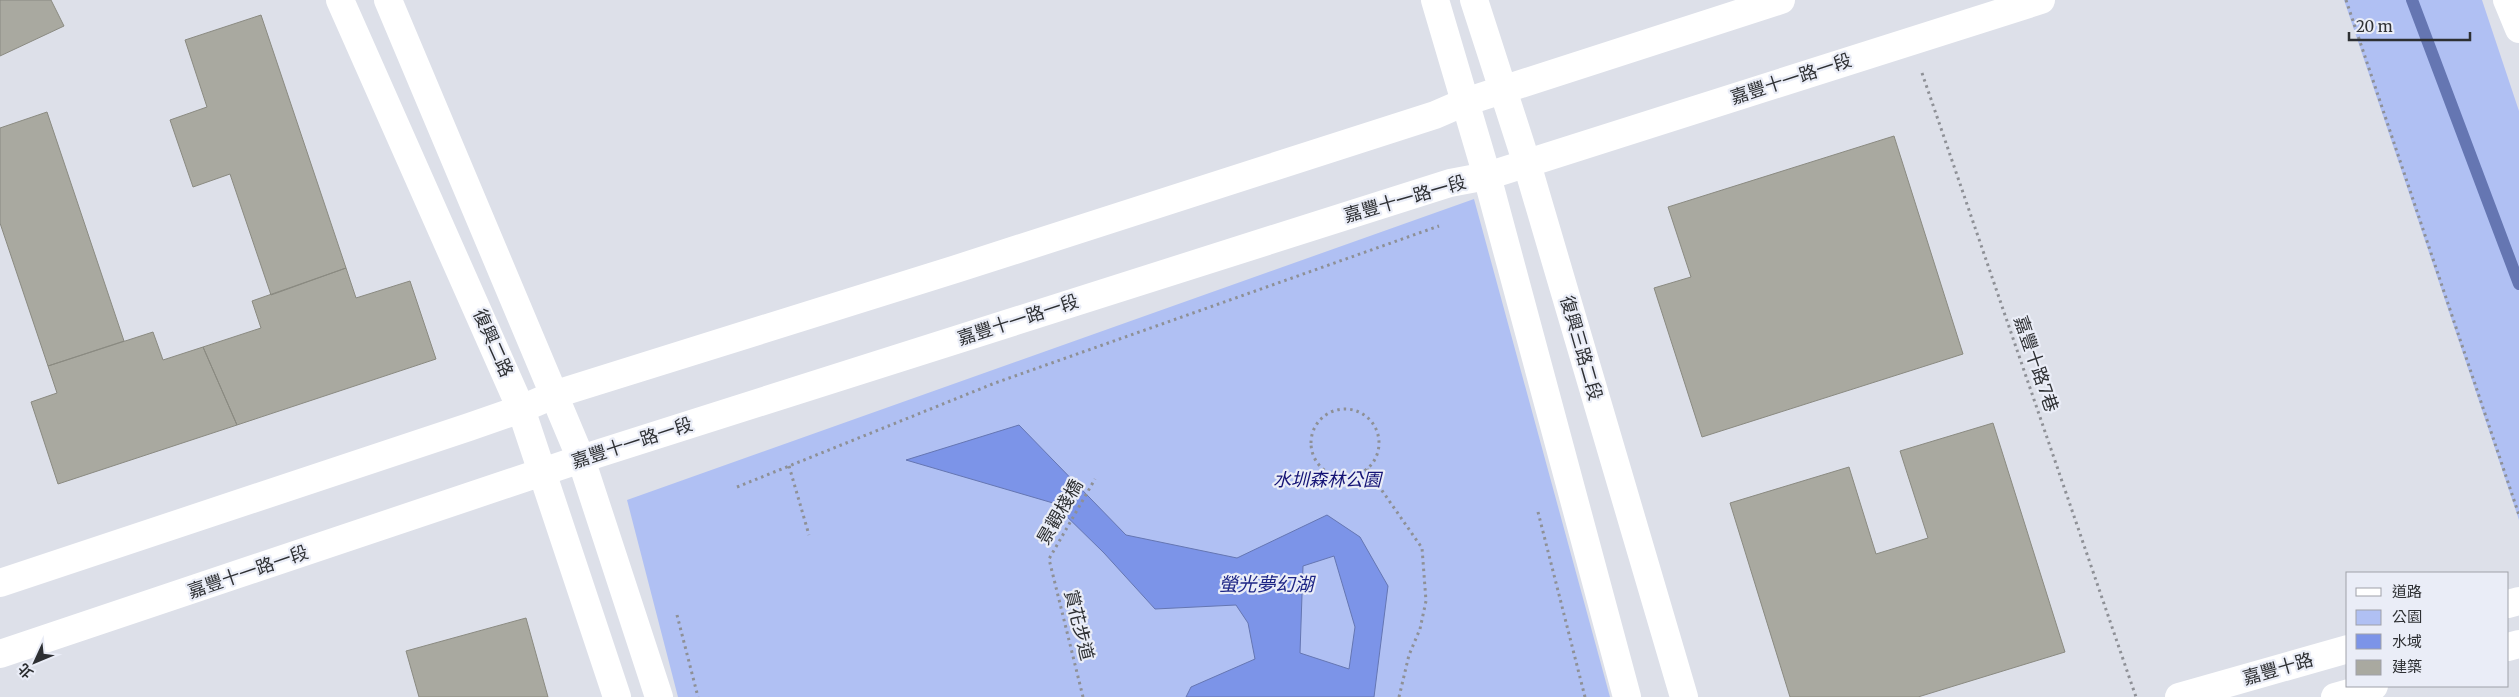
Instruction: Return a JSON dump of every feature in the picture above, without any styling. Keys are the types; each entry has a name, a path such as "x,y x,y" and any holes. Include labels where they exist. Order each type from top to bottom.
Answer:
{"street":[{"name":"復興二路","path":"340,0 522,409 617,697"},
{"path":"388,0 582,459 660,697"},
{"path":"1435,0 1487,176 1627,697"},
{"name":"復興三路二段","path":"1474,0 1527,164 1684,697"},
{"path":"0,583 522,409 556,394 984,260 1435,115 1465,102 1781,0"},
{"name":"嘉豐十一路一段","path":"0,654 582,459 1450,184 1487,176 1527,164 2041,0"},
{"path":"2508,0 2519,29"},
{"name":"嘉豐十路","path":"2179,697 2346,650"},
{"path":"2335,697 2370,687"}],"path":[{"path":"2346,0 2519,515"},
{"name":"嘉豐十路7巷","path":"1910,41 2136,697"},
{"path":"737,487 996,383 1446,224"},
{"path":"1338,410 1360,412 1369,418 1376,428 1379,439 1375,460 1368,469 1358,475 1346,478 1325,471 1312,453 1311,442 1319,421 1327,414 1338,410"},
{"path":"789,466 809,535"},
{"path":"1368,469 1422,548 1426,601 1420,629 1409,655 1399,697"},
{"name":"景觀棧橋","path":"1049,559 1095,479"},
{"path":"1536,504 1585,697"},
{"name":"賞花步道","path":"1049,559 1082,697"},
{"path":"677,615 698,697"}],"green space":[{"path":"2344,0 2482,0 2519,111 2519,520"},
{"name":"水圳森林公園","path":"1474,199 1610,697 678,697 627,500"}],"water":[{"name":"螢光夢幻湖","path":"1019,425 1126,535 1237,558 1327,515 1360,537 1388,586 1374,697 1186,697 1191,687 1255,659 1248,623 1236,605 1155,609 1104,553 1053,503 906,460","holes":["1334,556 1355,627 1349,669 1300,653 1303,566"]}],"building":[{"path":"0,0 51,0 64,26 0,56"},
{"path":"261,15 346,268 271,295 230,174 193,187 170,120 207,107 185,40"},
{"path":"47,112 124,341 48,366 0,223 0,128"},
{"path":"1894,136 1963,354 1702,437 1654,288 1691,277 1668,207"},
{"path":"346,268 356,298 410,281 436,359 237,425 203,347 261,328 252,301"},
{"path":"153,332 163,360 203,347 237,425 58,484 31,402 57,393 48,366"},
{"path":"1993,423 2065,652 1918,697 1790,697 1730,503 1849,467 1876,554 1928,538 1900,451"},
{"path":"526,618 548,697 419,697 406,651"}],"waterway":[{"path":"2412,0 2519,284"}]}
